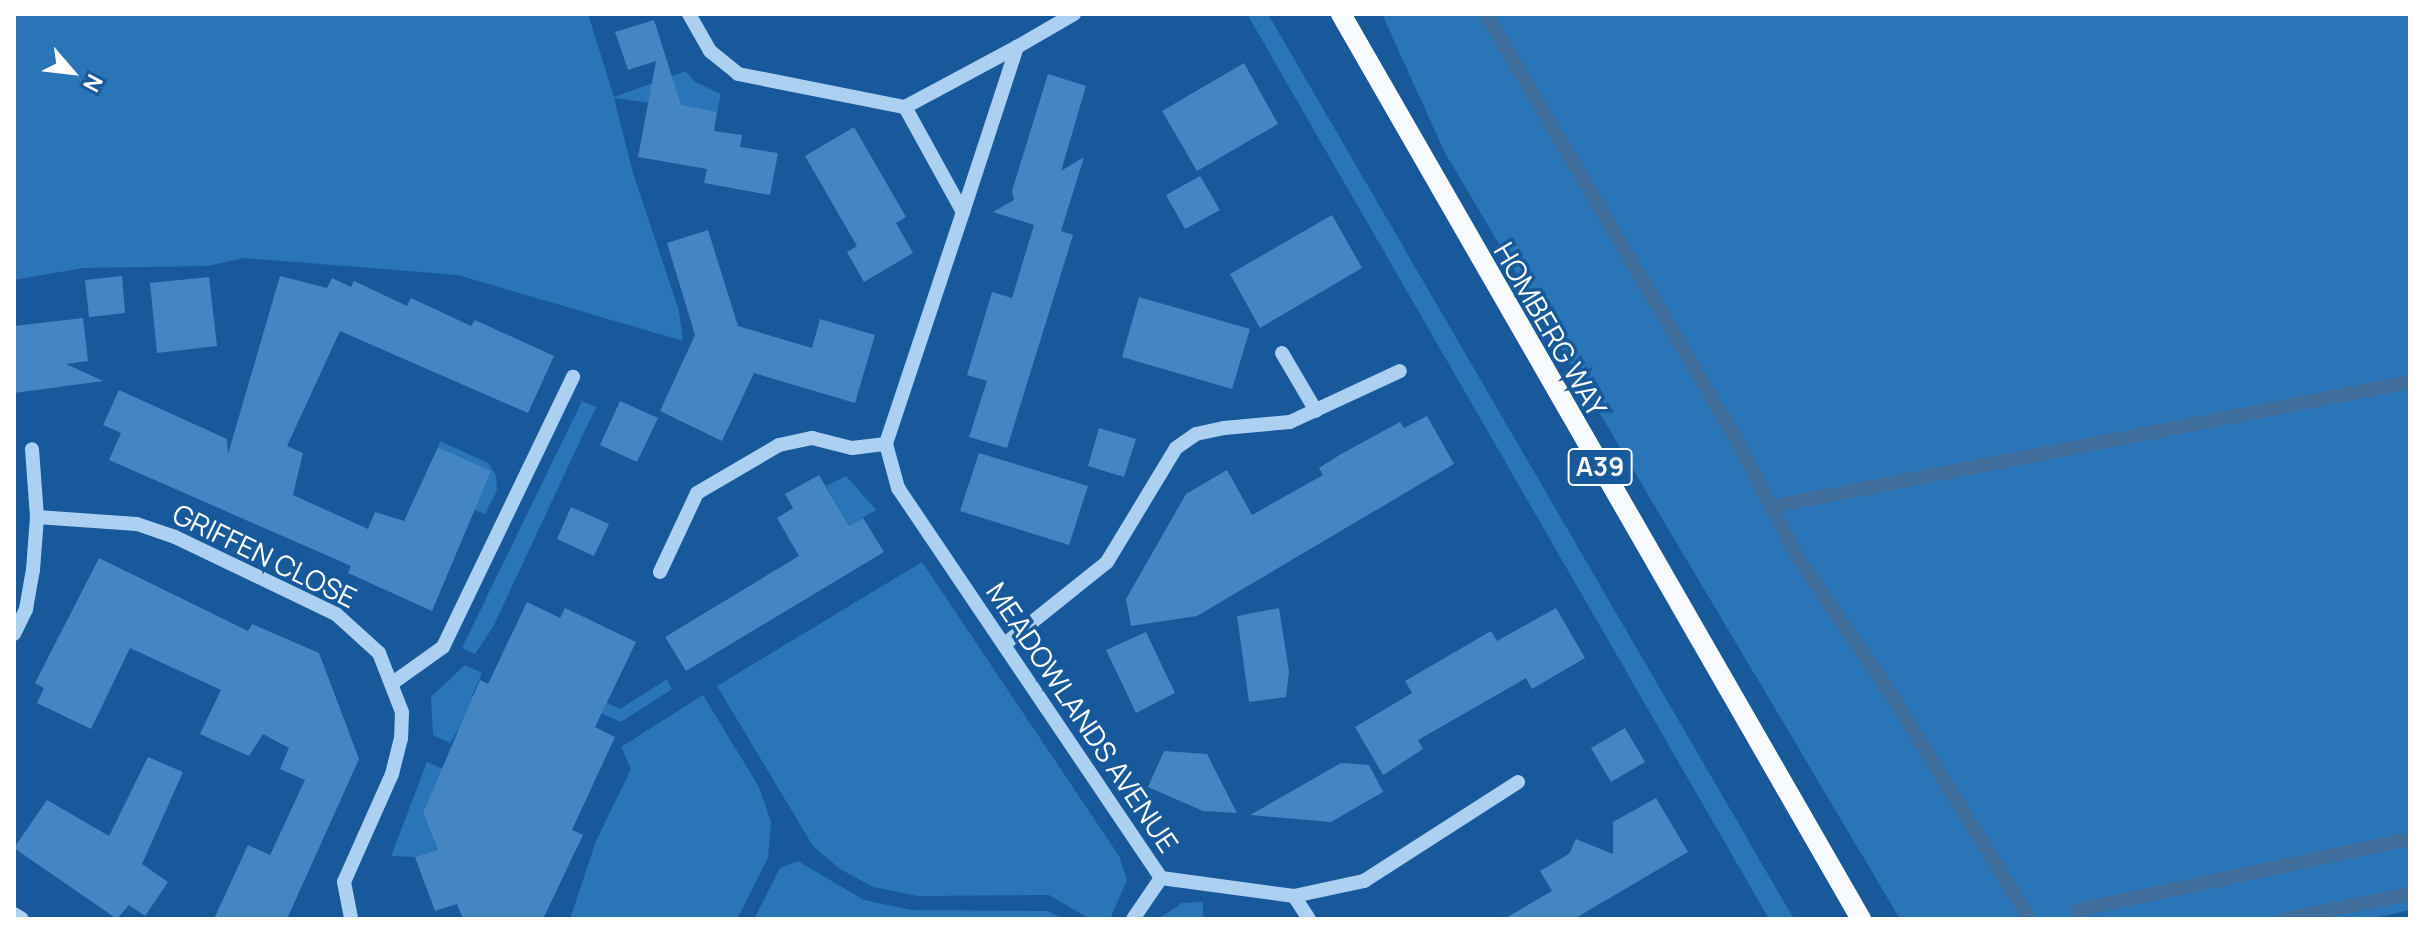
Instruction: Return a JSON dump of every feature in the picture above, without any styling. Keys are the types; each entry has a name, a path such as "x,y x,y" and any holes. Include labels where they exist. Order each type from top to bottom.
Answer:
{"main road":[{"name":"HOMBERG WAY","path":"1341,14 1861,919"}],"street":[{"path":"689,14 710,51 738,74 905,107 1074,14"},
{"path":"660,572 697,493 779,445 812,438 852,448 886,444 1017,47"},
{"path":"905,107 963,212"},
{"path":"1282,353 1316,411"},
{"path":"1006,643 1107,562 1176,448 1196,434 1290,422 1400,371"},
{"path":"394,682 443,647 573,377"},
{"name":"MEADOWLANDS AVENUE","path":"886,444 898,488 1006,643 1161,878 1294,896 1364,881 1518,782"},
{"path":"14,634 26,609 37,517 32,449"},
{"name":"GRIFFEN CLOSE","path":"37,517 137,524 175,537 336,614 379,653 394,682 402,712 401,738 392,774 344,882 351,919"},
{"path":"1133,919 1161,878"},
{"path":"1294,896 1309,919"},
{"path":"14,914 22,919"}],"shaded area":[{"path":"14,14 588,14 614,97 686,71 695,82 721,94 717,112 614,98 633,173 679,311 683,341 458,275 244,258 208,266 83,268 14,280"},
{"path":"1247,14 1268,14 1794,919 1769,919"},
{"path":"1382,14 2410,14 2410,910 2371,919 1900,919 1445,153"},
{"path":"582,401 596,407 493,627 475,654 462,648"},
{"path":"440,441 488,463 496,475 497,490 485,514 474,510 491,471 438,447"},
{"path":"846,476 876,510 849,526 826,486"},
{"path":"922,562 1119,856 1127,880 1110,919 1090,919 1049,895 918,896 873,887 840,869 813,846 717,686"},
{"path":"465,665 482,673 472,696 477,699 450,743 433,735 431,697"},
{"path":"667,679 672,689 621,722 584,706 590,695 620,709"},
{"path":"703,695 759,787 771,822 768,858 737,919 570,919 596,841 631,769 621,747"},
{"path":"427,762 443,769 423,813 438,850 415,857 391,856"},
{"path":"798,861 864,900 911,910 1048,911 1063,919 754,919 780,868"},
{"path":"1203,902 1203,919 1158,919 1182,903"}],"building":[{"path":"654,20 681,105 717,112 714,131 742,135 740,147 778,153 770,195 704,183 707,169 638,157 656,61 628,70 615,32"},
{"path":"1244,63 1278,124 1197,171 1162,111"},
{"path":"1048,74 1086,86 1061,171 1084,157 1061,231 1073,235 1007,448 969,437 987,381 967,375 992,292 1012,298 1034,225 993,212 1014,200 1012,191"},
{"path":"854,127 906,217 896,223 913,253 864,282 847,252 857,246 805,156"},
{"path":"1200,176 1220,210 1185,229 1166,195"},
{"path":"1332,215 1362,268 1260,328 1230,274"},
{"path":"708,230 738,326 812,348 820,319 875,335 855,403 754,373 722,441 660,411 695,335 667,243"},
{"path":"122,276 125,313 89,317 85,280"},
{"path":"280,276 327,288 332,278 351,287 354,281 407,306 411,298 471,326 475,320 554,356 528,413 340,331 287,446 303,453 293,495 368,529 375,512 404,521 438,447 491,471 432,611 348,573 351,566 109,460 121,433 103,425 119,390 227,439 228,454"},
{"path":"209,277 217,346 157,353 150,283"},
{"path":"1139,297 1250,329 1232,389 1122,357"},
{"path":"83,318 88,361 66,364 103,381 14,393 14,326"},
{"path":"620,401 658,418 637,462 600,445"},
{"path":"1427,416 1454,464 1197,616 1131,626 1126,599 1186,494 1227,470 1252,515 1323,475 1319,468 1341,454 1400,422 1404,428"},
{"path":"1099,428 1136,439 1124,477 1088,466"},
{"path":"979,453 1088,486 1069,545 960,511"},
{"path":"819,475 849,526 863,518 884,552 686,671 665,637 799,556 777,518 793,508 785,494"},
{"path":"571,507 609,524 594,556 557,539"},
{"path":"99,558 248,631 252,624 319,653 359,759 287,919 214,919 248,845 270,855 305,780 280,769 289,748 263,734 249,756 200,734 221,690 130,648 91,729 37,703 44,688 35,683"},
{"path":"527,602 560,618 565,608 636,642 595,727 615,737 572,830 583,835 543,919 463,919 457,904 435,911 415,857 438,850 423,813 480,680 488,684"},
{"path":"1279,608 1289,672 1286,697 1249,702 1237,616"},
{"path":"1556,608 1585,658 1532,689 1526,678 1418,740 1423,749 1383,775 1355,727 1412,693 1405,681 1491,631 1497,641"},
{"path":"1146,632 1175,693 1136,713 1106,650"},
{"path":"1625,728 1645,762 1611,782 1591,748"},
{"path":"1164,751 1207,754 1237,813 1203,811 1148,787"},
{"path":"148,757 183,772 142,864 168,882 145,916 129,905 117,919 14,848 47,800 109,836"},
{"path":"1341,763 1369,765 1383,792 1331,822 1250,815"},
{"path":"1656,798 1688,852 1574,919 1504,919 1552,891 1540,871 1569,854 1576,839 1613,854 1613,822"}],"waterway":[{"path":"1486,14 1733,433 1799,559 1891,694 2030,919"},
{"path":"1775,506 2410,382"},
{"path":"2078,910 2410,839"},
{"path":"2285,919 2410,894"}]}
